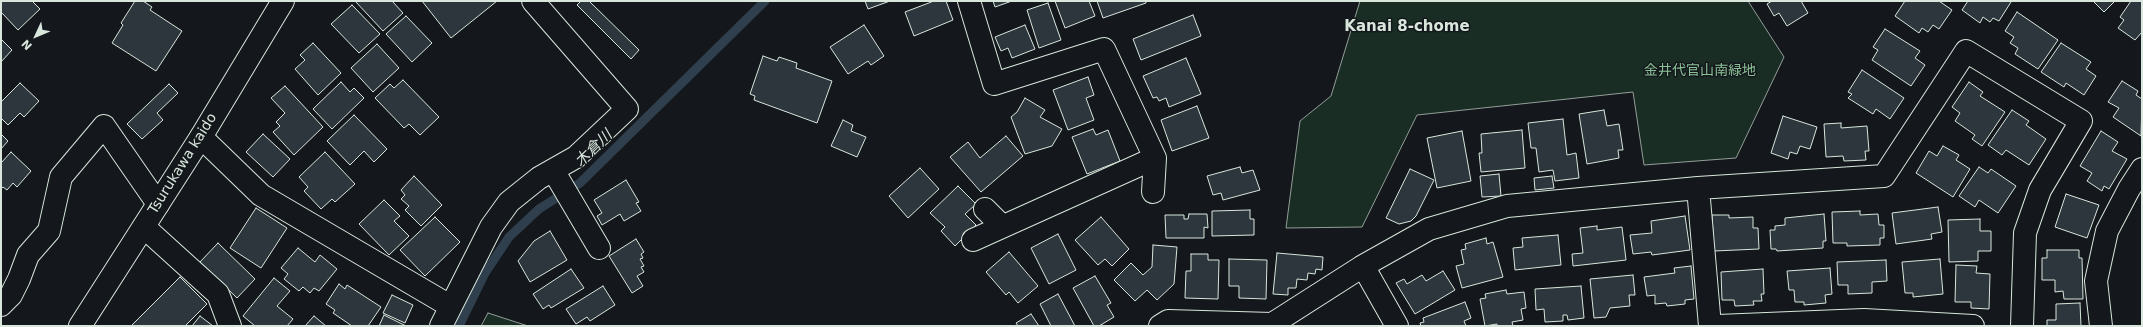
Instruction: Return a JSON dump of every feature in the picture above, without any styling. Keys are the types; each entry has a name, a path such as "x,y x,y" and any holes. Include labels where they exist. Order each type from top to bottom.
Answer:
{"street":[{"name":"Tsurukawa kaido","path":"80,326 201,137 283,1"},
{"path":"441,326 491,227 509,202 539,178 556,176 627,109 533,1"},
{"path":"969,1 994,84 1104,49 1155,158 1153,192"},
{"path":"1160,326 1168,321 1271,325 1363,266 1429,229 1507,206 1698,188 1884,176 1966,51 2081,121 2040,190 2025,233 2022,326"},
{"path":"1,305 11,295 28,255 49,231 61,177 104,126 158,204"},
{"path":"201,137 262,195 450,306"},
{"path":"973,240 1155,158"},
{"path":"2101,326 2096,281 2107,231 2129,189 2142,169"},
{"path":"556,176 599,248"},
{"path":"1698,188 1710,326"},
{"path":"985,209 1002,226"},
{"path":"144,227 218,294 230,326"},
{"path":"1363,266 1397,326"},
{"path":"1718,326 1864,320 1973,326"}],"green space":[{"name":"金井代官山南緑地","path":"1360,1 1748,1 1784,57 1736,158 1644,165 1633,92 1417,115 1362,227 1286,228 1300,121 1331,96"},
{"path":"488,313 528,326 481,326"}],"building":[{"path":"1,1 32,1 40,9 18,30 1,12"},
{"path":"135,1 143,1 152,7 150,10 182,31 156,71 112,43 123,25 121,23"},
{"path":"355,1 392,1 403,13 383,31"},
{"path":"422,1 497,1 451,38"},
{"path":"581,1 589,1 639,50 631,59 577,5"},
{"path":"865,1 890,1 868,9"},
{"path":"934,1 946,1 953,20 914,36 905,12"},
{"path":"993,1 1012,1 995,7"},
{"path":"1055,1 1089,1 1095,16 1065,28"},
{"path":"1097,1 1146,1 1146,3 1103,18"},
{"path":"1772,1 1801,1 1808,13 1787,26 1779,13 1774,16 1767,4"},
{"path":"1905,1 1939,1 1952,10 1939,29 1933,25 1928,32 1922,28 1919,33 1895,16"},
{"path":"1968,1 2011,2 1999,21 1993,18 1990,22 1983,17 1980,23 1962,10"},
{"path":"2093,1 2115,1 2104,12"},
{"path":"2131,1 2142,1 2142,32 2135,40 2118,28 2124,20 2120,17"},
{"path":"1048,3 1061,40 1039,48 1027,10"},
{"path":"352,5 380,34 359,53 331,24"},
{"path":"2017,12 2058,40 2038,69 2015,54 2018,48 2010,43 2014,37 2005,31"},
{"path":"1193,15 1201,36 1141,60 1133,39"},
{"path":"406,16 432,43 412,62 386,34"},
{"path":"864,25 884,56 871,65 868,61 848,74 830,47"},
{"path":"1025,25 1035,49 1012,58 1008,48 1001,51 995,37"},
{"path":"1885,29 1920,51 1915,58 1925,65 1911,86 1872,60 1878,50 1873,47"},
{"path":"1,39 12,50 1,62"},
{"path":"313,43 341,73 318,95 295,69 305,60 300,55"},
{"path":"2061,43 2091,62 2086,69 2096,76 2084,95 2066,83 2064,87 2041,72"},
{"path":"377,44 399,68 373,92 351,68"},
{"path":"763,56 777,61 779,57 797,63 796,68 832,81 817,123 754,100 755,96 750,94"},
{"path":"1186,58 1201,94 1169,107 1166,98 1159,101 1157,97 1153,98 1143,76"},
{"path":"1862,70 1904,98 1890,119 1876,109 1873,114 1848,98 1852,94 1848,92"},
{"path":"1088,77 1094,95 1086,98 1094,120 1068,130 1053,90"},
{"path":"403,80 439,117 420,135 409,124 404,128 375,98 390,84 394,88"},
{"path":"2122,81 2138,91 2136,95 2142,99 2141,136 2113,117 2119,108 2108,102"},
{"path":"341,82 350,92 354,88 364,98 332,129 313,109"},
{"path":"1969,82 1983,92 1980,96 2005,112 1982,146 1972,139 1975,135 1955,121 1960,113 1952,107"},
{"path":"20,83 39,101 24,117 20,113 8,125 1,118 1,102"},
{"path":"169,84 178,93 157,113 163,120 142,139 127,124"},
{"path":"285,86 323,127 294,155 273,132 280,126 276,122 285,113 271,98"},
{"path":"1025,98 1045,110 1040,117 1062,129 1052,146 1025,154 1011,117 1017,112"},
{"path":"1197,106 1209,138 1172,151 1161,120"},
{"path":"1604,110 1607,126 1619,124 1623,150 1618,150 1619,158 1587,164 1579,114"},
{"path":"2012,110 2029,121 2026,125 2046,139 2029,165 2006,150 2002,155 1988,145"},
{"path":"354,115 387,149 374,162 364,151 350,165 327,141"},
{"path":"1783,116 1817,127 1810,149 1800,146 1797,154 1790,152 1788,159 1771,153"},
{"path":"1563,119 1567,155 1576,153 1579,178 1555,181 1553,170 1539,172 1536,148 1531,148 1528,123"},
{"path":"843,120 853,125 851,131 866,137 857,157 831,146"},
{"path":"1841,123 1841,128 1867,126 1869,151 1865,151 1866,160 1844,161 1843,156 1826,157 1824,124"},
{"path":"1093,129 1096,135 1108,130 1120,161 1087,174 1072,137"},
{"path":"1522,130 1525,168 1481,172 1479,153 1482,153 1481,134"},
{"path":"1462,131 1471,181 1437,188 1427,138"},
{"path":"2101,131 2118,142 2112,151 2127,159 2109,189 2104,186 2102,191 2087,181 2092,173 2080,166"},
{"path":"1,134 8,141 1,149"},
{"path":"263,134 290,159 273,177 246,152"},
{"path":"1006,136 1023,156 981,192 950,157 968,142 980,158"},
{"path":"1943,146 1959,155 1956,160 1970,169 1953,197 1916,173 1929,151 1937,156"},
{"path":"11,152 31,171 17,187 13,183 7,190 3,187 1,189 1,163"},
{"path":"325,152 355,184 335,202 332,199 321,209 304,191 308,187 299,177"},
{"path":"1240,167 1242,173 1253,170 1260,190 1223,200 1221,193 1213,195 1207,176"},
{"path":"1979,167 1988,173 1991,169 2016,186 1998,213 1979,200 1975,207 1959,196"},
{"path":"920,168 939,189 908,218 889,196"},
{"path":"1410,169 1434,180 1416,216 1411,221 1399,224 1386,218"},
{"path":"1499,174 1501,196 1482,197 1480,176"},
{"path":"414,176 442,205 421,226 405,210 409,206 401,199 405,195 401,190"},
{"path":"1552,176 1554,188 1535,190 1534,178"},
{"path":"626,180 639,202 636,203 641,211 624,221 620,214 602,225 597,216 602,213 594,200"},
{"path":"958,186 976,204 965,214 976,225 955,246 941,231 945,227 930,213"},
{"path":"2066,194 2099,205 2087,238 2055,227"},
{"path":"384,200 400,216 394,221 409,236 389,255 359,224"},
{"path":"1938,207 1942,232 1931,234 1932,239 1896,244 1892,213"},
{"path":"256,208 287,228 261,268 230,248"},
{"path":"1250,210 1250,219 1254,219 1254,235 1212,236 1212,211"},
{"path":"1860,211 1860,215 1878,214 1879,225 1884,225 1884,238 1880,238 1880,245 1847,246 1847,243 1833,243 1832,212"},
{"path":"1189,214 1207,214 1208,228 1204,227 1204,238 1166,238 1165,215 1184,215 1184,219 1188,219"},
{"path":"1824,214 1826,241 1823,241 1823,248 1777,251 1776,249 1771,249 1770,230 1775,230 1775,226 1785,225 1785,218"},
{"path":"1712,215 1729,215 1729,218 1753,217 1753,228 1758,228 1759,249 1714,251"},
{"path":"1685,216 1690,250 1652,255 1651,252 1633,254 1630,235 1652,233 1651,221"},
{"path":"435,217 460,242 425,276 400,250"},
{"path":"1101,217 1129,249 1112,266 1105,259 1098,265 1075,240"},
{"path":"1980,219 1980,231 1991,231 1991,251 1978,251 1978,261 1949,262 1948,220"},
{"path":"1597,226 1597,230 1622,227 1626,260 1573,266 1572,254 1583,253 1580,228"},
{"path":"550,231 567,260 530,282 518,261 534,241"},
{"path":"1058,234 1076,270 1049,284 1031,248"},
{"path":"1558,235 1561,265 1515,270 1513,248 1523,247 1522,238"},
{"path":"1486,238 1487,244 1493,242 1503,277 1462,288 1456,266 1464,264 1461,250 1466,249 1465,244"},
{"path":"636,239 644,252 641,254 643,258 640,259 644,266 641,267 644,272 637,276 643,286 632,293 609,256"},
{"path":"218,243 255,279 237,298 200,262"},
{"path":"1153,245 1177,247 1174,284 1157,300 1147,290 1135,301 1114,280 1131,263 1143,275 1152,267"},
{"path":"298,248 315,262 320,255 337,269 319,291 314,288 310,293 303,287 299,291 284,279 288,274 281,268"},
{"path":"2047,250 2079,250 2079,258 2082,258 2083,299 2064,299 2063,291 2055,292 2055,280 2042,280 2042,258 2047,258"},
{"path":"1009,252 1038,286 1018,303 1009,292 1006,295 986,272"},
{"path":"1277,253 1323,257 1322,270 1316,269 1315,274 1308,273 1307,280 1297,279 1296,288 1288,288 1288,295 1273,294"},
{"path":"1191,254 1208,254 1208,260 1219,260 1218,299 1185,298 1186,271 1191,271"},
{"path":"1229,259 1267,260 1266,299 1239,298 1239,286 1229,286"},
{"path":"1940,259 1943,294 1913,297 1913,293 1905,293 1902,262"},
{"path":"1886,260 1887,281 1872,282 1872,293 1848,294 1848,285 1838,285 1837,262"},
{"path":"1956,265 1977,266 1976,273 1990,274 1989,309 1971,308 1971,302 1955,302"},
{"path":"1691,266 1694,299 1685,300 1685,304 1667,306 1666,303 1655,304 1655,295 1647,296 1644,277 1675,273 1674,268"},
{"path":"1830,268 1832,294 1825,295 1826,303 1804,305 1804,302 1795,302 1794,290 1789,290 1787,271"},
{"path":"571,269 584,288 551,308 549,305 543,309 533,294"},
{"path":"1763,269 1764,294 1761,294 1762,301 1753,301 1754,305 1735,306 1734,300 1722,300 1721,272"},
{"path":"1443,271 1455,290 1415,314 1396,283 1404,279 1407,284 1422,275 1426,281"},
{"path":"1633,275 1635,295 1629,295 1630,306 1610,308 1606,317 1594,318 1590,279"},
{"path":"1095,276 1111,303 1107,305 1114,317 1099,326 1094,326 1073,288"},
{"path":"180,277 207,304 185,326 131,326"},
{"path":"274,278 290,291 277,306 293,319 287,326 255,326 243,316"},
{"path":"339,284 345,289 347,285 381,307 368,326 352,326 333,313 335,310 326,304"},
{"path":"603,286 615,305 590,321 587,317 576,324 566,309"},
{"path":"1581,286 1584,318 1568,320 1567,315 1563,315 1563,321 1545,322 1544,309 1536,310 1535,289"},
{"path":"1506,290 1507,294 1524,292 1526,308 1521,309 1523,320 1512,322 1513,326 1497,326 1497,324 1485,326 1480,299 1486,298 1485,294"},
{"path":"1058,294 1075,326 1051,326 1040,304"},
{"path":"392,295 413,305 405,323 383,313"},
{"path":"1465,302 1471,318 1464,321 1466,326 1421,326 1420,323 1424,322 1423,318"},
{"path":"2080,303 2081,326 2047,326 2047,320 2056,320 2056,304"},
{"path":"1031,314 1039,326 1018,326 1016,323"},
{"path":"384,315 406,326 379,326"},
{"path":"200,316 213,326 192,326"},
{"path":"314,316 326,326 305,326"}],"waterway":[{"name":"木倉川","path":"459,326 485,273 509,237 539,209 580,183 765,1"}],"district":[{"name":"Kanai 8-chome","path":"1407,27"}]}
